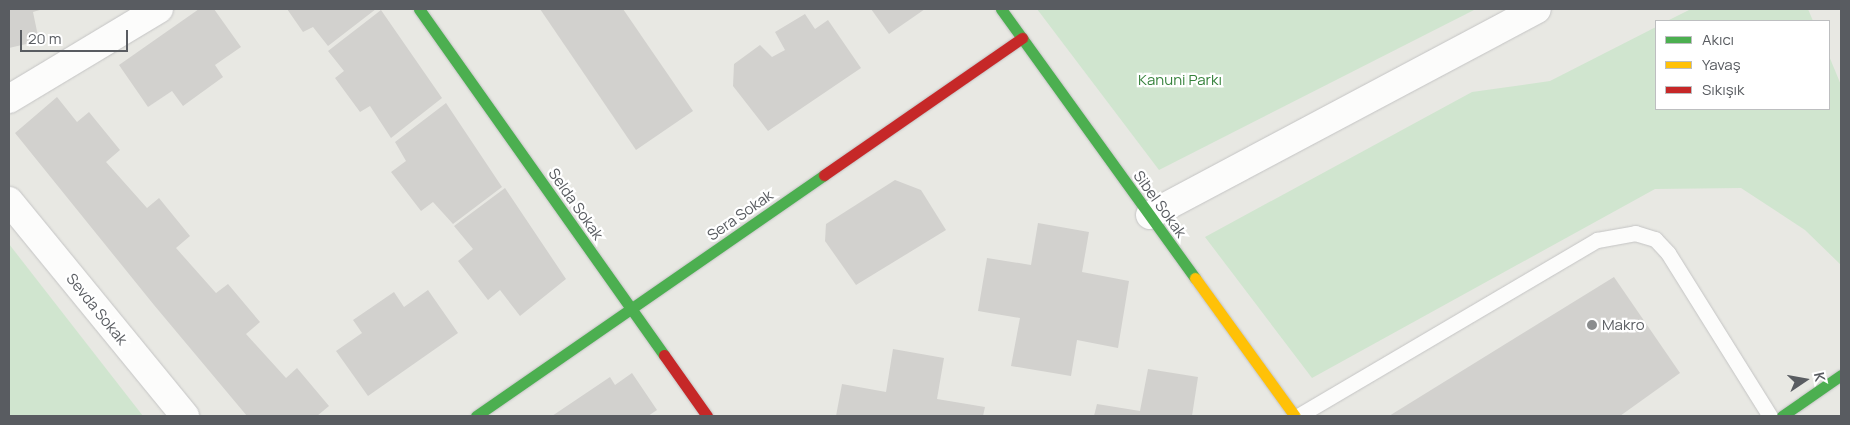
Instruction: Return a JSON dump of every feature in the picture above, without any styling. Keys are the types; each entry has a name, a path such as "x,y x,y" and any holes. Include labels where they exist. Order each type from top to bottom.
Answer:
{"street":[{"path":"9,100 159,9"},
{"name":"Selda Sokak","path":"419,9 707,416"},
{"name":"Sibel Sokak","path":"1001,9 1296,416"},
{"path":"1150,215 1537,9"},
{"name":"Sera Sokak","path":"476,416 1022,38"},
{"name":"Sevda Sokak","path":"9,201 185,416"},
{"path":"1782,416 1841,375"}],"lane":[{"path":"1296,416 1597,240 1635,233 1655,239 1668,253 1770,416"}],"green space":[{"name":"Kanuni Parkı","path":"1037,9 1476,9 1159,170"},
{"path":"1691,9 1808,9 1813,20 1669,20"},
{"path":"1655,28 1655,110 1830,110 1830,58 1841,85 1841,265 1805,230 1741,188 1655,189 1312,378 1205,237 1472,92 1550,81"},
{"path":"9,244 143,416 9,416"}],"building":[{"path":"9,9 43,9 33,12 39,41 9,48"},
{"path":"199,9 214,9 241,47 215,65 223,77 183,106 172,91 148,107 119,65"},
{"path":"287,9 376,9 328,46 313,27 303,32"},
{"path":"540,9 623,9 693,111 636,150"},
{"path":"871,9 925,9 889,34"},
{"path":"381,10 442,98 391,138 370,106 360,112 335,78 344,71 328,51"},
{"path":"805,14 815,29 828,20 861,68 768,131 733,86 734,64 760,45 772,57 785,50 775,32"},
{"path":"57,97 77,122 89,112 120,150 106,162 147,208 159,198 190,236 176,248 216,293 228,284 260,322 246,334 286,378 297,368 329,406 317,416 247,416 154,305 15,133"},
{"path":"446,103 502,187 453,224 433,202 421,211 391,172 406,161 395,142"},
{"path":"895,180 921,190 946,230 856,285 825,241 826,224"},
{"path":"505,188 566,279 520,316 500,290 488,300 458,261 473,249 454,226"},
{"path":"1038,223 1089,232 1082,272 1129,281 1118,348 1077,340 1071,376 1011,366 1020,318 978,311 987,258 1031,265"},
{"name":"Makro","path":"1614,277 1680,373 1620,416 1389,416"},
{"path":"428,290 458,333 368,396 336,351 362,333 353,320 394,292 404,307"},
{"path":"893,349 944,358 937,399 985,407 983,416 836,416 842,384 886,392"},
{"path":"1148,369 1198,377 1192,416 1094,416 1097,404 1140,411"},
{"path":"632,373 657,410 648,416 552,416 610,377 615,385"}],"traffic: fast":[{"path":"419,9 664,355"},
{"path":"1001,9 1195,278"},
{"path":"476,416 824,175"},
{"path":"1782,416 1841,375"}],"traffic: slow":[{"path":"1195,278 1295,416"}],"traffic: jam":[{"path":"824,175 1022,38"},
{"path":"664,355 707,416"}],"place":[{"name":"Makro","path":"1592,325"}]}
